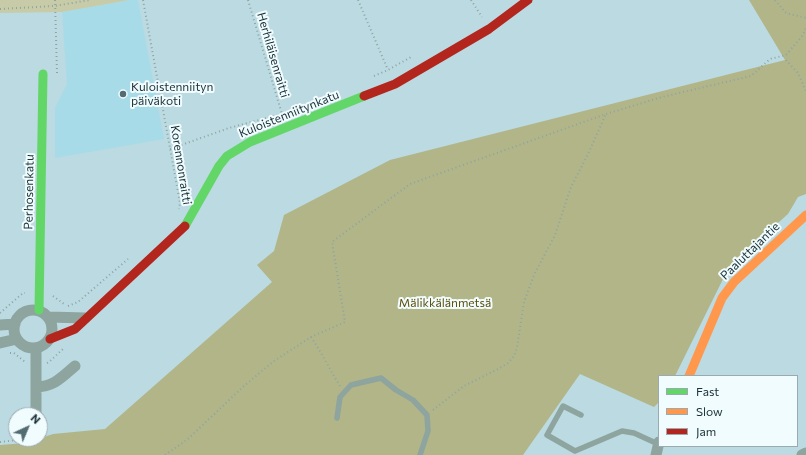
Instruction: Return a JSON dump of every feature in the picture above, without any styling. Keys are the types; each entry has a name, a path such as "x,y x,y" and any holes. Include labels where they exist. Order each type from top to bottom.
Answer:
{"street":[{"name":"Kuloistenniitynkatu","path":"50,339 72,330 187,224 219,166 228,156 250,142 395,84 489,29 528,0"},
{"name":"Perhosenkatu","path":"39,310 43,74"},
{"name":"Paaluttajantie","path":"689,375 722,298 734,282 806,215"},
{"path":"32,309 39,310 49,317 53,328 50,339 46,343 36,348 25,346 17,339 14,324 21,314 32,309"},
{"path":"49,317 85,318"},
{"path":"0,325 14,324"},
{"path":"0,343 17,339"},
{"path":"36,348 36,407"},
{"path":"36,387 51,385 75,366"},
{"path":"802,455 806,453"}],"lane":[{"path":"337,418 340,397 351,385 381,378 396,390 413,400 427,415 428,431 420,455"},
{"path":"581,415 563,406 547,435 575,451 622,431 634,433 658,447"}],"path":[{"path":"55,0 54,6 58,76"},
{"path":"0,9 54,6 90,0"},
{"name":"Korennonraitti","path":"143,0 180,203 179,215"},
{"name":"Herhiläisenraitti","path":"248,0 282,114"},
{"path":"358,0 388,70"},
{"path":"472,0 482,17 488,13"},
{"path":"775,0 786,13 806,18"},
{"path":"165,455 188,439 244,386 274,361 311,337 344,322 332,242 410,184 606,114 662,98 751,76 770,59 786,55 806,28"},
{"path":"374,76 415,55"},
{"path":"786,60 798,74 806,91"},
{"path":"170,149 229,128 289,112"},
{"path":"427,415 464,386 508,363 514,356 517,347 524,302 534,275 555,235 571,187 606,114"},
{"path":"48,294 64,304 65,307 78,302 132,256"},
{"path":"0,313 23,293 29,293"},
{"path":"311,337 323,354 329,368 344,392"},
{"path":"43,364 49,362 66,346"},
{"path":"7,352 14,353 24,362 29,364"}],"shaded area":[{"path":"129,0 138,0 164,139 55,158 55,108 67,84 62,12"}],"green space":[{"path":"0,0 129,0 62,12 0,13"},
{"name":"Mälikkälänmetsä","path":"749,0 806,0 806,194 798,197 788,214 744,253 725,275 675,375 658,375 658,403 654,407 580,374 523,455 0,455 0,445 8,444 8,447 48,447 48,436 53,434 105,429 272,282 257,265 274,251 284,215 390,160 785,60"}],"traffic: fast":[{"path":"39,310 43,74"},
{"path":"185,226 219,166 227,156 250,142 364,96"}],"traffic: slow":[{"path":"689,375 722,298 734,282 806,215"}],"traffic: jam":[{"path":"364,96 395,84 489,29 528,0"},
{"path":"50,339 75,329 185,226"}],"place":[{"name":"Kuloistenniityn päiväkoti","path":"123,94"}]}
